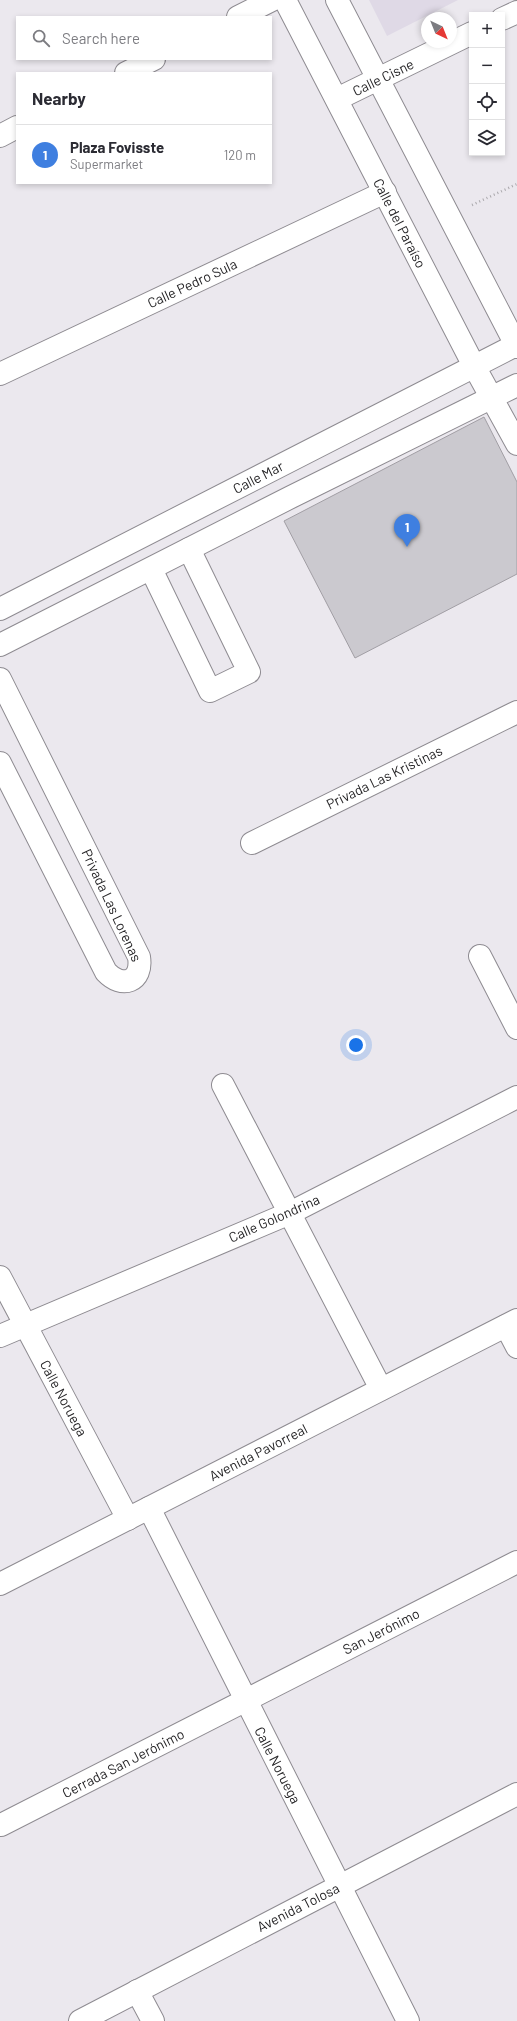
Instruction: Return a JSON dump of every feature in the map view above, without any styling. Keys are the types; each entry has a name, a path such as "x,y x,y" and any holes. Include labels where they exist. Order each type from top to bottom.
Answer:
{"street":[{"path":"240,16 272,0"},
{"name":"Calle del Paraíso","path":"286,0 474,366 517,444"},
{"path":"337,0 517,346"},
{"path":"505,18 517,12"},
{"name":"Calle Cisne","path":"337,99 469,35"},
{"path":"128,72 152,60"},
{"path":"0,136 16,128"},
{"name":"Calle Pedro Sula","path":"0,374 385,192"},
{"name":"Calle Mar","path":"0,609 474,366 517,346"},
{"path":"0,645 517,385"},
{"path":"151,569 210,691 249,672 189,549"},
{"name":"Privada Las Lorenas","path":"0,679 139,957 141,966 138,973 131,980 123,982 118,981 113,979 106,972 0,763"},
{"name":"Privada Las Kristinas","path":"252,843 517,712"},
{"path":"480,956 517,1028"},
{"path":"223,1085 381,1389"},
{"name":"Calle Golondrina","path":"0,1336 25,1324 290,1213 517,1097"},
{"name":"Calle Noruega","path":"0,1277 128,1519"},
{"path":"512,1323 517,1347"},
{"name":"Avenida Pavorreal","path":"0,1584 512,1323"},
{"name":"Calle Noruega","path":"149,1508 408,2021"},
{"name":"San Jerónimo","path":"246,1700 517,1562"},
{"name":"Cerrada San Jerónimo","path":"1,1825 246,1700"},
{"name":"Avenida Tolosa","path":"80,2021 517,1794"},
{"path":"137,1991 153,2021"}],"path":[{"path":"449,216 517,184"}],"shaded area":[{"path":"369,0 458,0 434,12 421,12 421,19 387,36"}],"building":[{"path":"484,417 517,482 517,574 355,658 284,521"}],"place":[{"name":"Plaza Fovisste","path":"407,547"}]}
